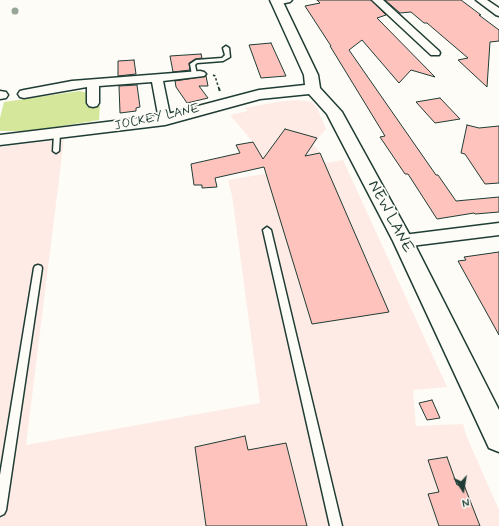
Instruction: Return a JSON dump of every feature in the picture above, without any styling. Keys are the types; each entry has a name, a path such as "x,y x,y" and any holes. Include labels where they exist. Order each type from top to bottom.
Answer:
{"street":[{"name":"NEW LANE","path":"280,0 311,75 313,89 334,112 404,241 499,438"},
{"path":"377,0 435,53"},
{"path":"481,0 499,13"},
{"path":"24,94 57,87 197,74"},
{"path":"157,78 164,120"},
{"path":"93,83 93,103"},
{"name":"JOCKEY LANE","path":"0,140 164,120 259,96 313,89"},
{"path":"404,241 499,229"}],"lane":[{"path":"197,74 192,65 196,62 223,59 228,56 226,48"},
{"path":"56,151 57,134"},
{"path":"267,230 336,526"},
{"path":"0,510 38,268"}],"path":[{"path":"197,74 215,76 219,91 222,94"}],"shaded area":[{"path":"299,100 312,102 317,108 326,129 313,144 320,153 290,158 298,168 343,160 447,387 413,390 416,426 463,424 466,435 499,510 499,526 0,526 0,147 64,139 26,445 260,403 232,195 228,180 270,173 253,142 230,115 248,111 245,108 283,101"}],"green space":[{"path":"80,91 87,93 87,107 100,105 99,120 23,131 0,131 0,118 4,102"}],"building":[{"path":"317,0 371,0 386,15 377,18 435,77 411,70 399,83 362,40 349,50 436,175 438,175 456,201 499,197 499,212 474,213 437,219 408,174 405,174 380,137 385,136 305,6 320,3"},
{"path":"385,0 461,0 499,30 499,41 490,42 487,87 458,60 468,58 427,23 424,23 411,12 400,13"},
{"path":"271,43 286,76 261,78 249,45"},
{"path":"201,54 202,58 195,59 189,63 190,70 173,72 170,56"},
{"path":"134,60 136,74 118,76 118,61"},
{"path":"206,76 208,86 199,86 208,98 187,103 176,87 175,81"},
{"path":"137,85 140,107 136,108 136,111 120,113 119,86"},
{"path":"440,98 460,119 435,123 416,102"},
{"path":"467,125 479,128 499,126 499,183 485,184 465,154 461,153"},
{"path":"285,129 317,138 305,156 320,153 389,312 312,324 264,167 215,178 217,187 202,188 202,185 194,185 191,164 240,153 236,145 253,142 263,159"},
{"path":"499,252 499,335 458,261 466,260 464,257"},
{"path":"432,400 440,418 427,420 419,403"},
{"path":"245,436 248,450 286,443 307,526 206,526 195,447"},
{"path":"447,457 457,485 464,485 480,526 439,526 428,494 439,492 428,460"}]}
